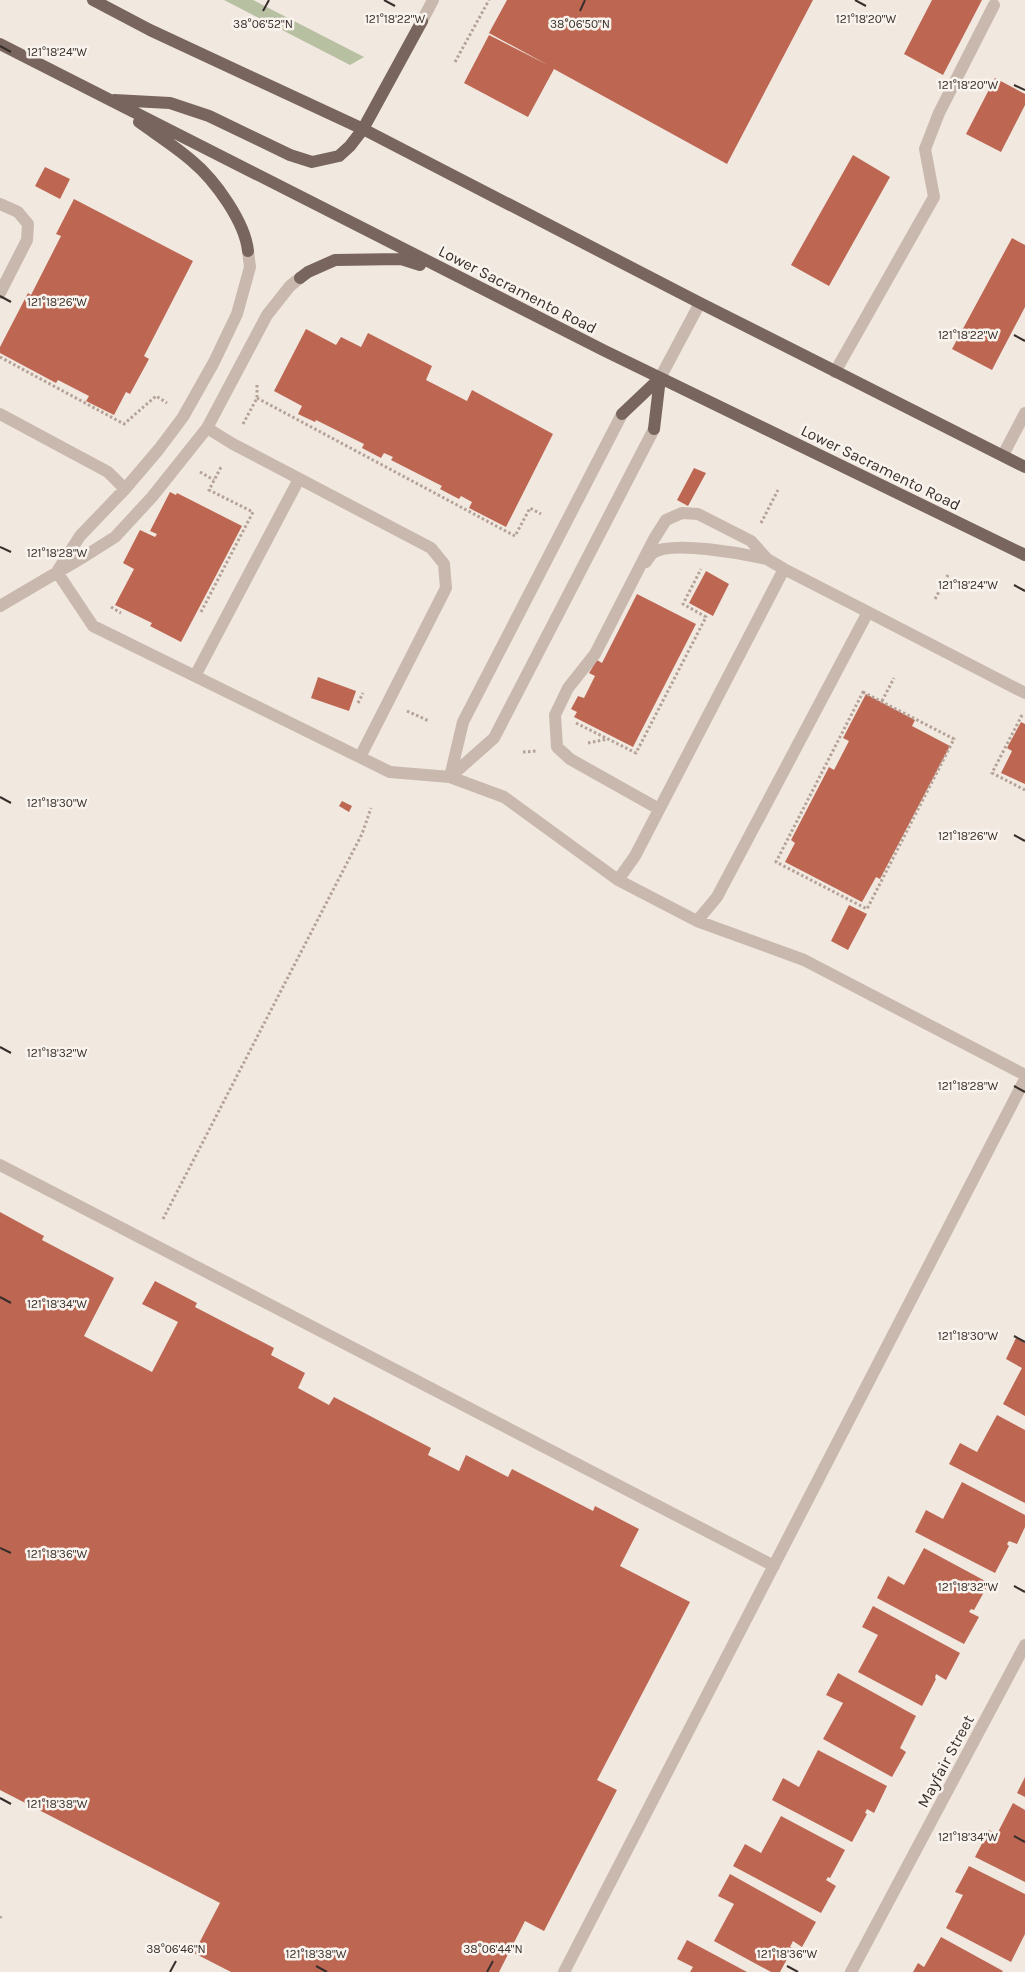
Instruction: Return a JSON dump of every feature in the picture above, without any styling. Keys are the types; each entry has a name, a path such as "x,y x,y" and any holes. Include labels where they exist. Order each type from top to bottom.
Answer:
{"main road":[{"path":"93,0 150,30 362,128 700,304 1025,467"},
{"path":"109,100 170,103 209,116 290,155 312,162 339,156 350,146 362,128 422,21"},
{"name":"Lower Sacramento Road","path":"0,44 660,378 1025,555"},
{"path":"109,100 193,162 227,201 246,239 248,251"},
{"path":"300,278 308,272 335,260 365,258 401,259 460,278"},
{"path":"622,414 660,378"},
{"path":"654,429 660,378"}],"street":[{"path":"422,21 433,0"},
{"path":"835,372 934,197 925,149 939,113 994,5"},
{"path":"0,204 18,212 28,224 27,240 0,293"},
{"path":"57,572 80,536 125,489 159,449 183,416 214,362 237,314 250,267 248,251"},
{"path":"0,606 115,537 152,497 207,428 267,315 290,286 300,278"},
{"path":"660,378 700,304"},
{"path":"1003,456 1025,413"},
{"path":"0,414 108,472 125,489"},
{"path":"450,777 463,722 622,414"},
{"path":"207,428 233,444 431,548 444,564 446,588 360,757"},
{"path":"450,777 494,738 654,429"},
{"path":"195,676 300,479"},
{"path":"659,809 570,759 557,748 555,715 568,688 595,654 654,539 666,520 682,513 698,514 751,541 767,559"},
{"path":"640,569 653,553 666,548 683,547 767,559 1025,693"},
{"path":"618,880 634,856 784,568"},
{"path":"57,572 93,626 390,772 450,777 504,796 618,880 697,921 804,960 1025,1077 564,1972"},
{"path":"697,921 717,897 868,612"},
{"path":"0,1165 774,1566"},
{"name":"Mayfair Street","path":"851,1972 1025,1645"}],"path":[{"path":"455,62 489,0"},
{"path":"0,357 124,424 156,396 168,403"},
{"path":"243,424 257,398 258,380"},
{"path":"257,398 515,536 530,508 541,514"},
{"path":"197,620 253,512 209,490 221,467"},
{"path":"195,469 214,480"},
{"path":"751,541 778,490"},
{"path":"573,721 636,753 706,617 683,604 704,563"},
{"path":"935,599 948,575"},
{"path":"111,607 127,616"},
{"path":"882,701 894,678"},
{"path":"862,692 882,701 954,739 867,909 776,862 862,692"},
{"path":"358,703 364,693"},
{"path":"404,710 429,721"},
{"path":"1025,716 1022,715 992,773 1025,790"},
{"path":"585,744 609,739"},
{"path":"524,752 540,750"},
{"path":"163,1219 362,834 371,808"}],"green space":[{"path":"224,0 253,0 364,57 350,65"}],"building":[{"path":"507,0 813,0 727,164 554,69 528,117 464,83 489,35 548,65 489,33"},
{"path":"932,0 982,0 943,75 904,54"},
{"path":"995,78 1025,94 1025,105 1001,152 966,134"},
{"path":"853,155 890,177 829,286 791,265"},
{"path":"45,167 70,179 60,199 35,186"},
{"path":"74,199 193,261 144,356 149,359 130,394 126,392 114,415 86,401 89,396 58,380 56,383 0,353 0,347 28,293 31,295 61,236 56,234"},
{"path":"1012,238 1025,245 1025,307 992,370 952,349"},
{"path":"306,329 336,345 341,337 361,347 368,333 432,366 426,380 467,401 472,390 553,434 506,527 469,508 472,502 461,496 459,499 440,489 442,486 391,460 393,457 384,453 381,458 362,448 364,444 316,420 315,422 298,414 302,406 274,391"},
{"path":"694,468 706,473 688,506 677,500"},
{"path":"170,492 176,495 177,493 242,526 181,642 150,626 152,623 115,605 134,569 123,563 140,530 155,537 157,534 150,531"},
{"path":"706,571 729,584 713,616 689,603"},
{"path":"637,594 696,624 633,747 574,717 577,712 571,709 578,696 584,698 595,676 589,673 597,660 602,663"},
{"path":"318,677 356,691 349,711 311,698"},
{"path":"866,694 915,720 912,726 950,746 880,879 876,877 862,902 785,862 795,843 791,840 829,767 834,770 849,741 843,738"},
{"path":"1021,722 1025,724 1025,784 1001,773 1012,751 1007,748"},
{"path":"342,801 352,806 349,812 339,806"},
{"path":"849,905 867,914 848,950 831,941"},
{"path":"0,1212 44,1236 42,1240 114,1278 84,1336 152,1372 178,1322 142,1304 155,1281 197,1303 195,1307 274,1348 271,1355 305,1373 298,1388 329,1405 334,1397 431,1448 428,1455 459,1471 466,1455 508,1477 512,1469 593,1511 595,1506 639,1529 620,1566 690,1602 597,1780 617,1790 544,1931 525,1921 499,1972 231,1972 194,1953 220,1903 0,1790"},
{"path":"1016,1338 1025,1343 1025,1416 1003,1404 1022,1368 1006,1359"},
{"path":"997,1415 1025,1430 1025,1503 949,1464 960,1443 977,1452"},
{"path":"962,1482 1025,1515 1025,1527 1017,1544 1009,1541 1007,1544 1009,1546 995,1573 915,1532 926,1510 943,1519"},
{"path":"924,1548 989,1583 974,1610 971,1609 969,1612 979,1617 964,1644 877,1598 888,1576 904,1585"},
{"path":"873,1606 960,1653 946,1680 936,1674 936,1679 922,1706 858,1672 878,1635 862,1627"},
{"path":"838,1673 916,1716 900,1748 906,1752 892,1777 823,1739 843,1703 826,1695"},
{"path":"818,1750 887,1786 874,1813 867,1809 865,1813 867,1814 852,1842 772,1800 783,1778 799,1787"},
{"path":"1025,1777 1025,1797 1017,1793"},
{"path":"1013,1803 1025,1810 1025,1882 975,1857 989,1830 997,1834"},
{"path":"781,1816 845,1850 830,1878 828,1877 826,1880 836,1886 821,1913 733,1866 745,1844 761,1853"},
{"path":"969,1866 1025,1894 1025,1934 1011,1962 946,1928 963,1895 955,1892"},
{"path":"730,1874 816,1922 802,1947 793,1941 790,1947 793,1948 780,1972 771,1972 714,1941 734,1904 718,1896"},
{"path":"941,1937 1003,1971 913,1972 918,1963 924,1967"},
{"path":"687,1940 747,1972 690,1972 693,1967 677,1959"}]}
